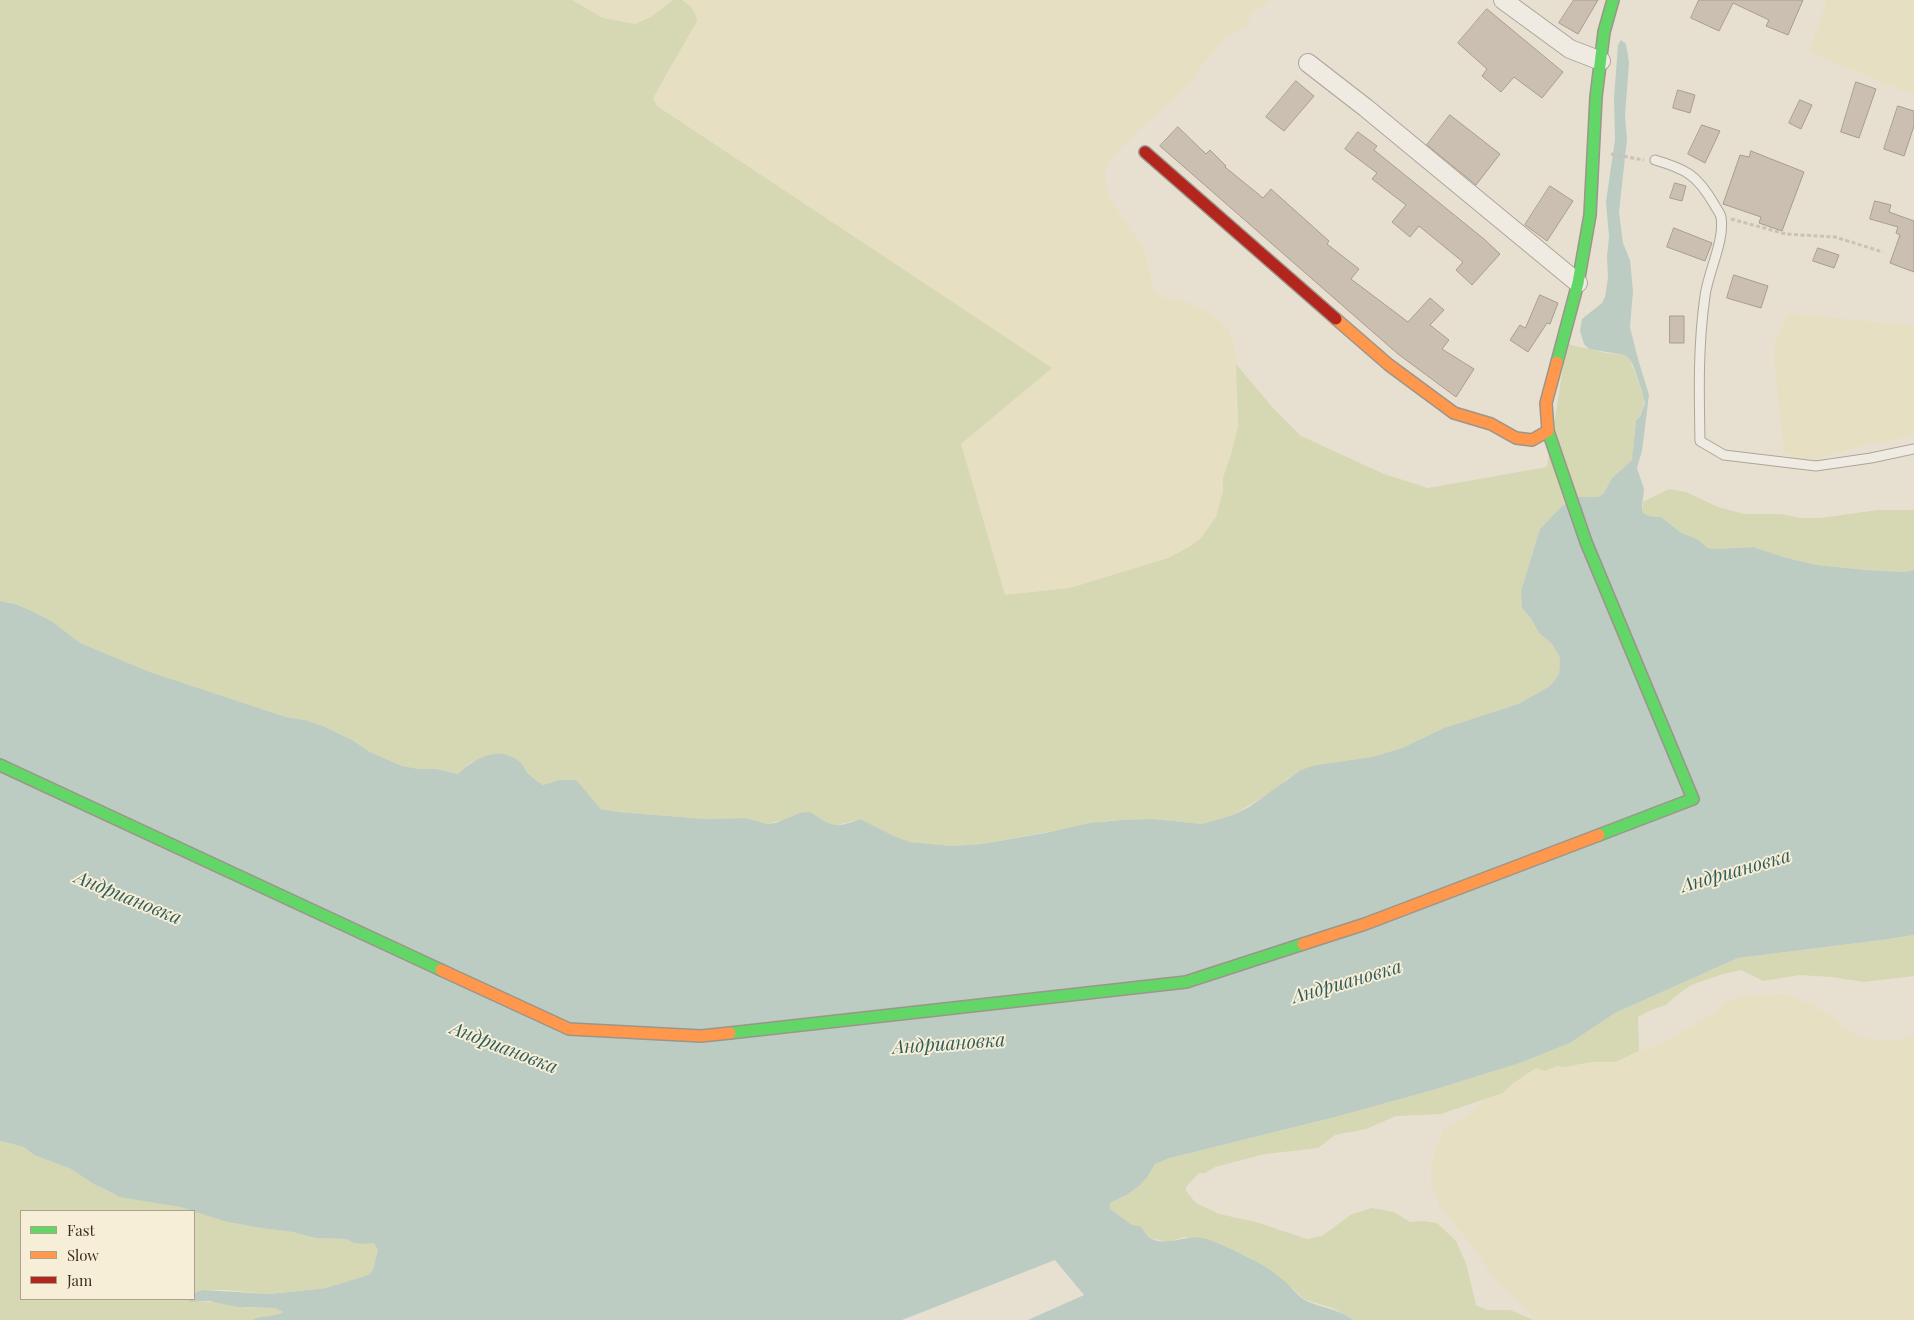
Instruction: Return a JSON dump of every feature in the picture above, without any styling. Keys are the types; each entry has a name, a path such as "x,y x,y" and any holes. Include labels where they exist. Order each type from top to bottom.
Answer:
{"street":[{"path":"1503,0 1570,49 1601,61"},
{"path":"0,765 569,1029 701,1036 1186,982 1365,924 1693,799 1586,542 1548,431 1546,403 1578,283 1590,215 1596,97 1604,32 1613,0"},
{"path":"1308,63 1366,108 1578,283"},
{"path":"1144,152 1388,365 1454,413 1491,424 1516,438 1532,440 1548,431"}],"lane":[{"path":"1655,160 1677,166 1696,177 1721,216 1719,242 1705,293 1698,356 1700,441 1724,454 1816,466 1871,458 1914,448"}],"path":[{"path":"1607,153 1634,159"},
{"path":"1721,216 1786,234 1835,237 1883,252"}],"shaded area":[{"path":"572,0 673,0 651,17 635,24 603,18"},
{"path":"682,0 1271,0 1253,12 1247,25 1225,38 1199,69 1192,81 1110,159 1105,172 1109,195 1121,217 1143,246 1155,293 1165,298 1188,302 1210,313 1228,328 1233,340 1238,376 1236,401 1238,426 1223,478 1223,491 1216,517 1201,538 1191,546 1168,558 1070,588 1004,595 961,444 1051,368 657,106 653,98 693,29 691,7"},
{"path":"1827,0 1914,0 1914,93 1902,90 1809,52"},
{"path":"1789,313 1914,326 1914,434 1896,440 1876,442 1814,460 1795,459 1784,452 1774,344"},
{"path":"1746,995 1788,995 1810,1004 1834,1018 1840,1025 1861,1038 1894,1041 1914,1035 1914,1320 1536,1320 1491,1274 1473,1247 1439,1206 1431,1183 1431,1166 1443,1129 1464,1118 1480,1102 1503,1093 1512,1084 1536,1068 1565,1067 1591,1062 1615,1062 1639,1051 1658,1046 1714,1013 1731,1000"}],"green space":[{"path":"0,0 572,0 603,18 635,24 651,17 673,0 682,0 691,7 697,21 653,98 657,106 1052,368 961,444 1005,595 1070,588 1168,558 1191,546 1201,538 1216,517 1223,491 1223,478 1238,426 1236,364 1274,409 1301,436 1384,474 1428,488 1547,467 1567,344 1606,353 1625,355 1630,360 1644,397 1643,408 1635,428 1632,460 1612,478 1604,493 1598,497 1577,497 1562,506 1540,529 1521,591 1522,608 1530,617 1539,633 1552,644 1560,658 1559,674 1550,686 1518,704 1444,728 1402,748 1372,757 1316,765 1288,778 1276,789 1233,815 1202,824 1153,819 1107,821 982,844 951,846 910,842 860,819 834,826 818,818 792,816 785,820 767,824 746,818 705,819 601,809 589,795 559,780 543,785 530,775 520,762 471,762 458,774 437,769 419,769 402,766 370,752 352,740 323,726 305,720 286,717 150,672 80,643 53,622 34,612 15,604 0,601"},
{"path":"1669,489 1686,492 1718,507 1744,514 1781,514 1800,518 1820,518 1878,510 1914,510 1914,570 1904,572 1817,565 1753,547 1707,548 1699,540 1680,532 1661,517 1649,516 1643,513 1643,502"},
{"path":"1914,935 1914,976 1864,982 1832,977 1799,975 1763,981 1741,970 1723,974 1691,985 1666,1005 1638,1017 1639,1051 1615,1062 1591,1062 1565,1067 1556,1066 1545,1071 1536,1068 1512,1084 1503,1093 1441,1114 1396,1116 1366,1129 1335,1135 1318,1148 1265,1154 1215,1167 1205,1173 1199,1173 1186,1187 1186,1191 1196,1203 1219,1214 1256,1222 1307,1239 1322,1236 1352,1214 1372,1208 1394,1212 1410,1222 1437,1223 1456,1241 1466,1263 1476,1305 1487,1310 1510,1310 1534,1320 1353,1320 1335,1309 1304,1299 1280,1277 1250,1258 1219,1243 1184,1237 1167,1242 1150,1238 1140,1226 1132,1225 1110,1209 1110,1203 1128,1194 1148,1176 1155,1164 1170,1158 1339,1116 1520,1063 1570,1043 1615,1013 1738,958"},
{"path":"0,1141 24,1147 34,1155 71,1169 110,1193 190,1210 20,1210 20,1300 189,1300 190,1302 218,1302 248,1308 276,1308 283,1312 275,1316 252,1320 0,1320"},
{"path":"195,1211 237,1224 293,1232 315,1238 346,1239 354,1243 365,1244 374,1243 379,1250 373,1270 368,1275 326,1288 270,1294 202,1290 195,1293"}],"water":[{"name":"Андриановка","path":"1621,40 1626,44 1629,62 1625,116 1627,139 1619,212 1623,243 1630,260 1633,291 1630,327 1649,395 1642,451 1637,468 1644,489 1643,513 1649,516 1661,517 1680,532 1699,540 1707,548 1753,547 1817,565 1904,572 1914,570 1914,935 1738,958 1615,1013 1570,1043 1520,1063 1339,1116 1170,1158 1155,1164 1140,1185 1128,1194 1110,1203 1110,1209 1132,1225 1140,1226 1150,1238 1168,1241 1202,1238 1220,1244 1275,1273 1303,1299 1341,1313 1353,1320 1028,1320 1084,1295 1055,1260 902,1320 252,1320 283,1312 275,1308 238,1307 209,1301 190,1302 189,1300 195,1300 195,1293 202,1290 270,1294 326,1288 368,1275 373,1270 378,1250 374,1243 365,1244 354,1243 346,1239 315,1238 293,1232 228,1222 195,1212 195,1210 120,1197 94,1184 71,1169 34,1155 24,1147 0,1141 0,601 15,604 34,612 53,622 80,643 150,672 286,717 305,720 323,726 352,740 370,752 402,766 419,769 437,769 458,774 480,758 488,755 505,754 521,763 529,774 543,785 559,780 576,780 601,809 705,819 746,818 767,824 776,823 800,813 810,812 834,825 860,819 910,842 951,846 982,844 1090,823 1122,820 1153,819 1202,824 1233,815 1249,807 1301,770 1316,765 1372,757 1402,748 1444,728 1518,704 1550,686 1559,674 1560,658 1552,644 1539,633 1530,617 1522,608 1521,591 1540,529 1562,506 1577,497 1598,497 1604,493 1612,478 1632,460 1636,421 1645,403 1630,360 1625,355 1589,349 1584,344 1580,331 1582,319 1602,303 1605,297 1608,278 1607,256 1609,237 1606,202 1615,139 1614,98 1618,45"}],"building":[{"path":"1574,0 1598,0 1578,34 1559,23"},
{"path":"1699,0 1803,0 1788,35 1766,26 1769,20 1733,3 1719,31 1691,18"},
{"path":"1487,9 1563,72 1542,98 1514,77 1501,92 1482,76 1487,69 1458,43"},
{"path":"1296,81 1314,96 1284,131 1266,117"},
{"path":"1856,82 1876,89 1859,138 1841,132"},
{"path":"1678,90 1695,95 1690,113 1673,108"},
{"path":"1800,100 1812,105 1801,129 1789,123"},
{"path":"1898,106 1914,111 1914,126 1904,156 1884,149"},
{"path":"1450,115 1500,154 1476,185 1427,145"},
{"path":"1702,125 1720,131 1705,163 1688,154"},
{"path":"1178,127 1206,154 1210,150 1225,167 1263,198 1271,189 1329,241 1327,244 1359,269 1351,279 1408,322 1430,298 1444,310 1430,325 1449,340 1442,349 1474,369 1456,397 1398,354 1160,146"},
{"path":"1358,132 1377,146 1374,150 1500,254 1472,285 1456,270 1463,262 1419,226 1410,237 1392,222 1406,205 1372,179 1377,173 1345,149"},
{"path":"1751,151 1804,172 1782,231 1759,223 1761,217 1723,204 1740,155 1749,157"},
{"path":"1675,183 1686,186 1682,201 1670,198"},
{"path":"1550,186 1573,201 1547,241 1525,225"},
{"path":"1875,201 1891,205 1889,212 1914,221 1914,272 1890,263 1900,235 1896,233 1898,227 1870,219"},
{"path":"1674,228 1712,243 1705,261 1667,247"},
{"path":"1818,248 1839,255 1834,268 1813,261"},
{"path":"1734,275 1768,286 1761,308 1727,298"},
{"path":"1540,295 1558,303 1550,324 1547,323 1528,352 1510,340 1520,325 1525,328"},
{"path":"1670,316 1684,316 1684,343 1670,343"}],"traffic: fast":[{"path":"1557,362 1578,283 1590,215 1596,97 1604,32 1613,0"},
{"path":"1548,431 1586,542 1693,799 1599,835"},
{"path":"0,765 441,970"},
{"path":"730,1033 1186,982 1303,944"}],"traffic: slow":[{"path":"1336,319 1389,365 1454,413 1491,424 1516,438 1532,440 1548,431 1546,403 1557,362"},
{"path":"1303,944 1365,924 1599,835"},
{"path":"441,970 569,1029 701,1036 730,1033"}],"traffic: jam":[{"path":"1145,152 1336,319"}]}
